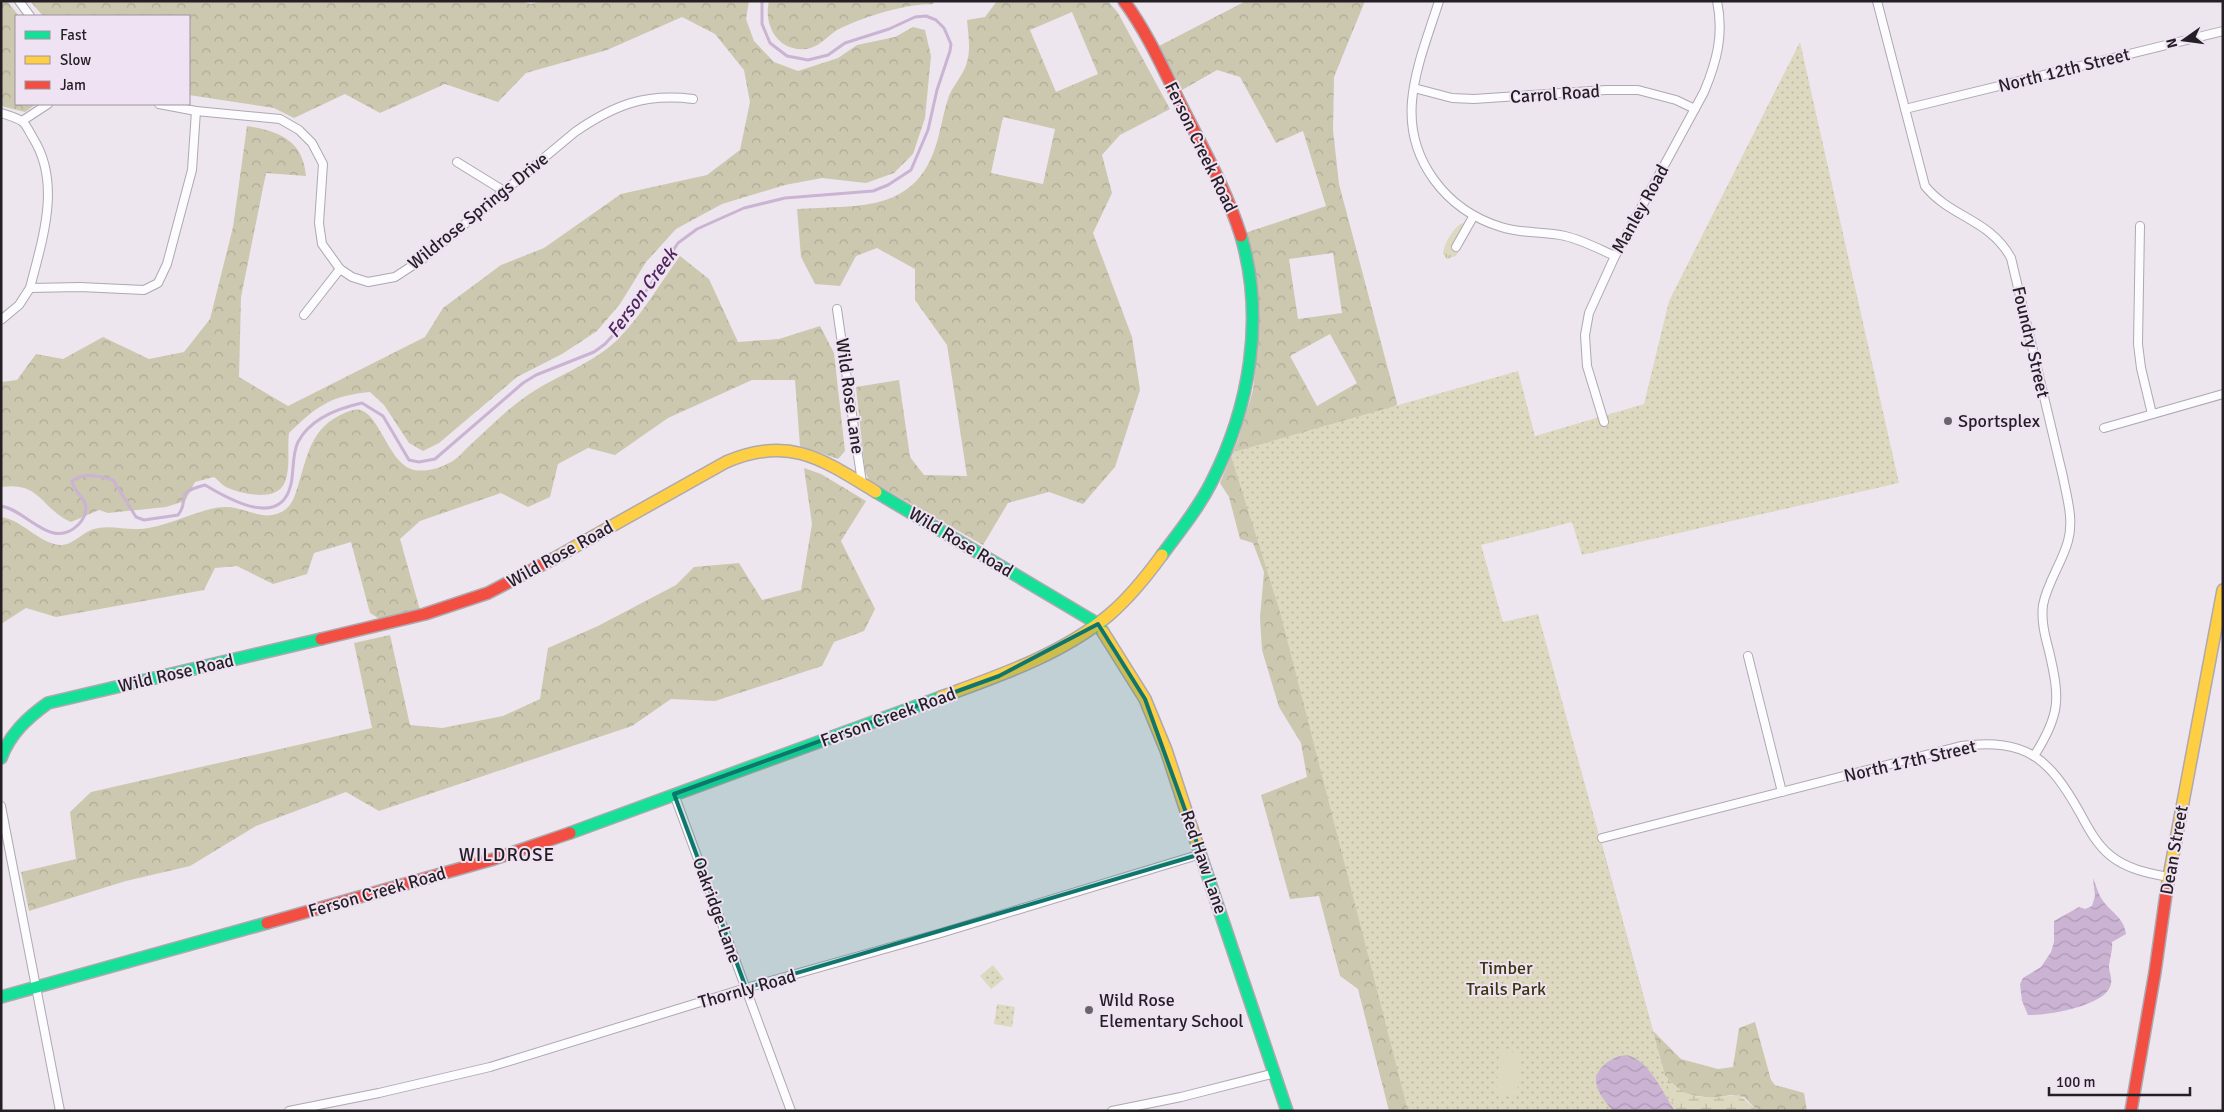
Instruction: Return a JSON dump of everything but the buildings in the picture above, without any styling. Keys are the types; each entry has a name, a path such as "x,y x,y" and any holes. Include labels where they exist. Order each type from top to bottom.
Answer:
{"street":[{"path":"19,1 29,15"},
{"name":"Ferson Creek Road","path":"1,997 494,859 999,676 1050,652 1098,624 1129,595 1155,564 1211,484 1233,435 1243,403 1249,371 1253,330 1247,263 1242,239 1231,206 1219,176 1155,53 1124,1"},
{"path":"1439,1 1414,88 1412,114 1414,134 1423,161 1442,190 1456,205 1474,216 1504,228 1566,236 1615,256"},
{"name":"Manley Road","path":"1604,422 1587,366 1586,335 1589,313 1615,256 1695,109 1715,66 1720,45 1717,1"},
{"name":"Foundry Street","path":"1877,1 1925,186 1944,205 1984,226 1997,236 2011,258 2064,486 2070,519 2068,540 2046,595 2043,613 2044,632 2055,682 2056,707 2048,734 2034,756"},
{"name":"North 12th Street","path":"1905,110 2223,31"},
{"name":"Carrol Road","path":"1414,88 1452,98 1474,99 1606,90 1638,90 1676,100 1695,109"},
{"name":"Wildrose Springs Drive","path":"164,105 196,112 280,120 298,130 312,143 323,164 319,223 322,244 340,269 352,277 368,282 395,277 424,258 504,191 600,115 616,107 656,97 692,99"},
{"path":"22,122 47,105"},
{"path":"30,288 80,287 144,290 158,283 167,264 192,170 196,112"},
{"path":"1,113 22,122 38,146 44,168 48,206 46,228 30,288 19,305 1,320"},
{"path":"457,162 504,191"},
{"path":"1456,246 1474,216"},
{"path":"2140,226 2138,344 2140,368 2152,414"},
{"path":"304,315 340,269"},
{"name":"Wild Rose Lane","path":"837,309 862,484"},
{"path":"2104,428 2223,394"},
{"name":"Wild Rose Road","path":"1,758 12,736 29,716 48,703 425,614 488,593 525,575 726,462 747,453 768,449 790,450 814,457 1098,624"},
{"name":"Dean Street","path":"2131,1111 2155,972 2168,878 2223,590"},
{"name":"Red Haw Lane","path":"1098,624 1145,699 1166,750 1287,1111"},
{"path":"1748,656 1782,792"},
{"name":"North 17th Street","path":"1602,838 1961,746 2002,744 2034,756 2059,778 2098,842 2110,856 2142,871 2168,878"},
{"name":"Oakridge Lane","path":"674,794 791,1111"},
{"path":"1,806 60,1111"},
{"name":"Thornly Road","path":"289,1111 490,1067 746,988 941,933 1201,854"},
{"path":"1112,1111 1181,1097 1275,1073"}],"highlighted area":[{"path":"1098,624 1145,699 1201,854 746,988 674,794 999,676"}],"green space":[{"path":"1,1 7,1 18,15 15,15 15,105 35,105 25,112 1,106"},
{"path":"30,1 520,1 531,4 542,1 749,1 746,19 754,41 774,62 798,71 838,58 857,45 895,37 913,27 925,30 931,56 925,118 913,154 894,173 866,183 822,178 785,185 722,204 676,229 646,262 620,304 597,331 562,354 517,377 439,443 423,451 409,443 384,405 370,392 344,396 316,409 289,433 288,466 284,484 280,490 266,495 249,494 226,487 214,477 195,482 185,501 166,507 108,513 99,510 71,522 61,517 40,497 25,488 14,486 1,487 1,382 17,380 36,354 63,359 103,337 149,359 184,352 210,319 233,227 247,126 269,131 287,139 300,154 306,176 266,173 241,297 239,377 288,406 425,337 443,308 501,265 544,248 621,194 707,175 740,150 750,102 744,70 715,34 682,17 607,50 526,73 498,102 445,84 380,113 345,94 294,118 274,108 190,95 190,15 42,15"},
{"path":"769,1 934,1 933,4 898,8 862,19 841,28 816,46 796,49 780,41 771,28 768,19"},
{"path":"997,1 1108,1 1118,13 1170,109 1120,135 1102,155 1112,193 1093,233 1132,337 1140,390 1115,467 1083,504 1049,492 1008,503 983,545 869,480 865,471 856,387 899,380 910,457 924,475 967,476 947,345 915,300 915,269 877,248 856,256 840,286 815,284 801,257 797,209 840,207 879,202 897,195 912,185 925,169 935,148 949,96 966,66 969,46 967,20 985,17","holes":["1072,12 1098,74 1056,92 1030,30","1003,117 1055,129 1043,184 991,173"]},
{"path":"1246,1 1365,1 1334,77 1333,130 1339,184 1397,403 1393,419 1430,1111 1389,1111 1358,989 1340,976 1319,896 1290,899 1261,795 1307,777 1301,743 1279,707 1262,650 1260,618 1264,572 1253,543 1240,539 1229,497 1220,483 1238,440 1253,390 1258,345 1257,287 1245,233 1326,206 1303,131 1276,143 1240,77 1217,70 1182,90 1159,46","holes":["1333,253 1342,313 1298,319 1289,259","1330,334 1357,383 1317,406 1290,356"]},
{"name":"Timber Trails Park","path":"1800,42 1899,483 1582,555 1572,522 1481,545 1503,622 1538,614 1675,1111 1408,1111 1280,612 1230,453 1518,371 1535,436 1644,404 1669,301"},
{"path":"1463,223 1469,226 1471,231 1456,256 1447,259 1443,254 1443,250 1447,241 1456,228"},
{"path":"680,256 709,279 738,342 779,339 820,326 834,353 845,451 838,459 800,446 795,380 752,380 668,418 615,455 588,448 558,464 550,497 528,507 501,493 420,521 400,539 420,610 381,620 370,613 351,542 314,553 307,574 273,584 237,566 215,568 204,590 56,617 26,608 1,624 1,517 16,522 45,540 64,545 97,528 150,528 218,508 235,508 264,515 279,513 288,507 296,493 309,450 320,430 329,422 353,410 361,410 369,415 402,464 420,471 440,467 457,458 503,414 525,397 599,355 610,346 636,318"},
{"path":"804,468 821,474 866,501 841,541 875,609 864,631 834,642 822,666 715,701 671,699 632,726 379,811 346,792 256,826 190,866 126,881 29,911 21,872 76,859 70,812 91,792 372,728 354,643 390,635 410,725 442,728 503,716 540,699 548,648 598,626 676,585 694,567 739,563 762,600 801,590 812,524"},
{"path":"1600,838 1653,1031 1681,1059 1718,1069 1733,1067 1739,1028 1755,1022 1771,1080 1775,1085 1804,1093 1807,1111 1758,1111 1744,1097 1731,1095 1712,1098 1683,1094 1664,1075 1487,1111"},
{"path":"993,965 1004,979 991,989 980,976"},
{"path":"997,1004 1015,1007 1012,1027 994,1024"},
{"path":"1500,1051 1521,1053 1517,1096 1496,1094"},
{"path":"1664,1075 1673,1084 1690,1094 1698,1097 1739,1095 1758,1111 1675,1111 1669,1103"}],"water":[{"path":"2093,878 2101,898 2123,924 2126,934 2112,942 2109,968 2110,987 2097,1000 2086,1004 2060,1012 2028,1015 2022,1001 2020,984 2023,978 2041,967 2051,952 2054,942 2054,921 2079,907 2085,909 2092,906 2095,896"},
{"path":"1627,1055 1635,1058 1649,1070 1675,1111 1613,1111 1599,1091 1596,1076 1608,1061"}],"waterway":[{"name":"Ferson Creek","path":"1,506 11,509 39,527 49,531 58,534 68,532 78,525 84,518 86,511 84,501 72,481 82,476 102,477 113,480 136,517 144,520 178,515 182,509 185,494 205,485 228,498 254,507 266,508 277,505 285,498 291,484 295,452 303,434 317,421 335,411 362,403 383,416 409,460 419,462 435,459 523,383 536,375 594,352 605,344 626,321 678,243 697,229 744,208 785,198 873,191 888,185 911,170 928,130 937,90 950,51 951,44 944,28 936,20 926,16 915,17 889,29 845,43 828,55 808,60 787,56 770,43 762,24 762,1"}],"traffic: fast":[{"path":"1162,555 1206,493 1236,424 1244,393 1250,362 1252,298 1241,236"},
{"path":"876,492 1098,624 1103,632"},
{"path":"1,758 14,734 48,703 321,639"},
{"path":"570,833 941,697"},
{"path":"1196,841 1287,1111"},
{"path":"1,997 267,923"}],"traffic: slow":[{"path":"553,559 726,462 748,454 768,451 787,451 804,454 839,470 876,492"},
{"path":"941,697 1028,663 1071,642 1109,615 1123,602 1162,555"},
{"path":"2167,887 2223,590"},
{"path":"1103,632 1145,699 1166,750 1196,841"}],"traffic: jam":[{"path":"1124,1 1149,41 1208,157 1241,236"},
{"path":"321,639 425,614 488,593 553,559"},
{"path":"267,923 494,859 570,833"},
{"path":"2131,1111 2155,972 2167,887"}],"place":[{"name":"Sportsplex","path":"1948,421"},
{"name":"Wild Rose Elementary School","path":"1089,1010"}],"district":[{"name":"WILDROSE","path":"507,855"}]}
